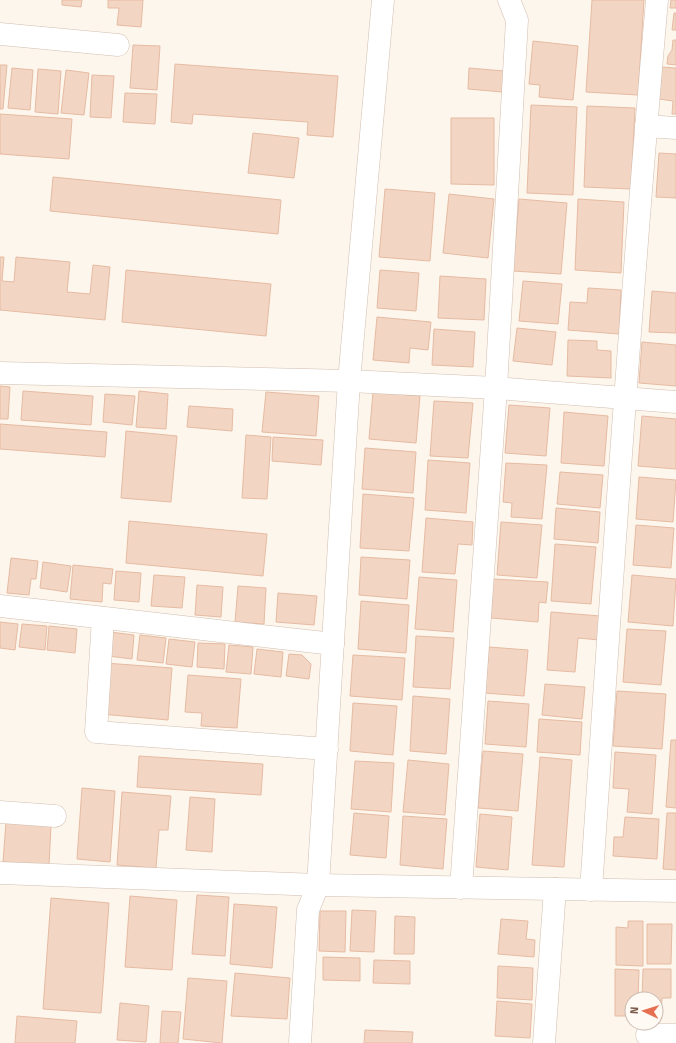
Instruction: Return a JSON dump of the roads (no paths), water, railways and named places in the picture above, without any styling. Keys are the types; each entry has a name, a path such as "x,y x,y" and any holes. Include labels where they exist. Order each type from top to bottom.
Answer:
{"street":[{"path":"300,1043 308,910 318,885 350,381 383,0"},
{"path":"461,888 496,388 517,20 509,0"},
{"path":"591,890 625,399 657,0"},
{"path":"0,34 118,44"},
{"path":"646,126 676,128"},
{"path":"0,373 350,381 496,388 676,402"},
{"path":"0,606 333,644"},
{"path":"103,618 96,732 327,749"},
{"path":"0,812 55,816"},
{"path":"0,873 318,885 676,891"},
{"path":"544,1043 555,889"},
{"path":"647,1035 676,1035"}]}
